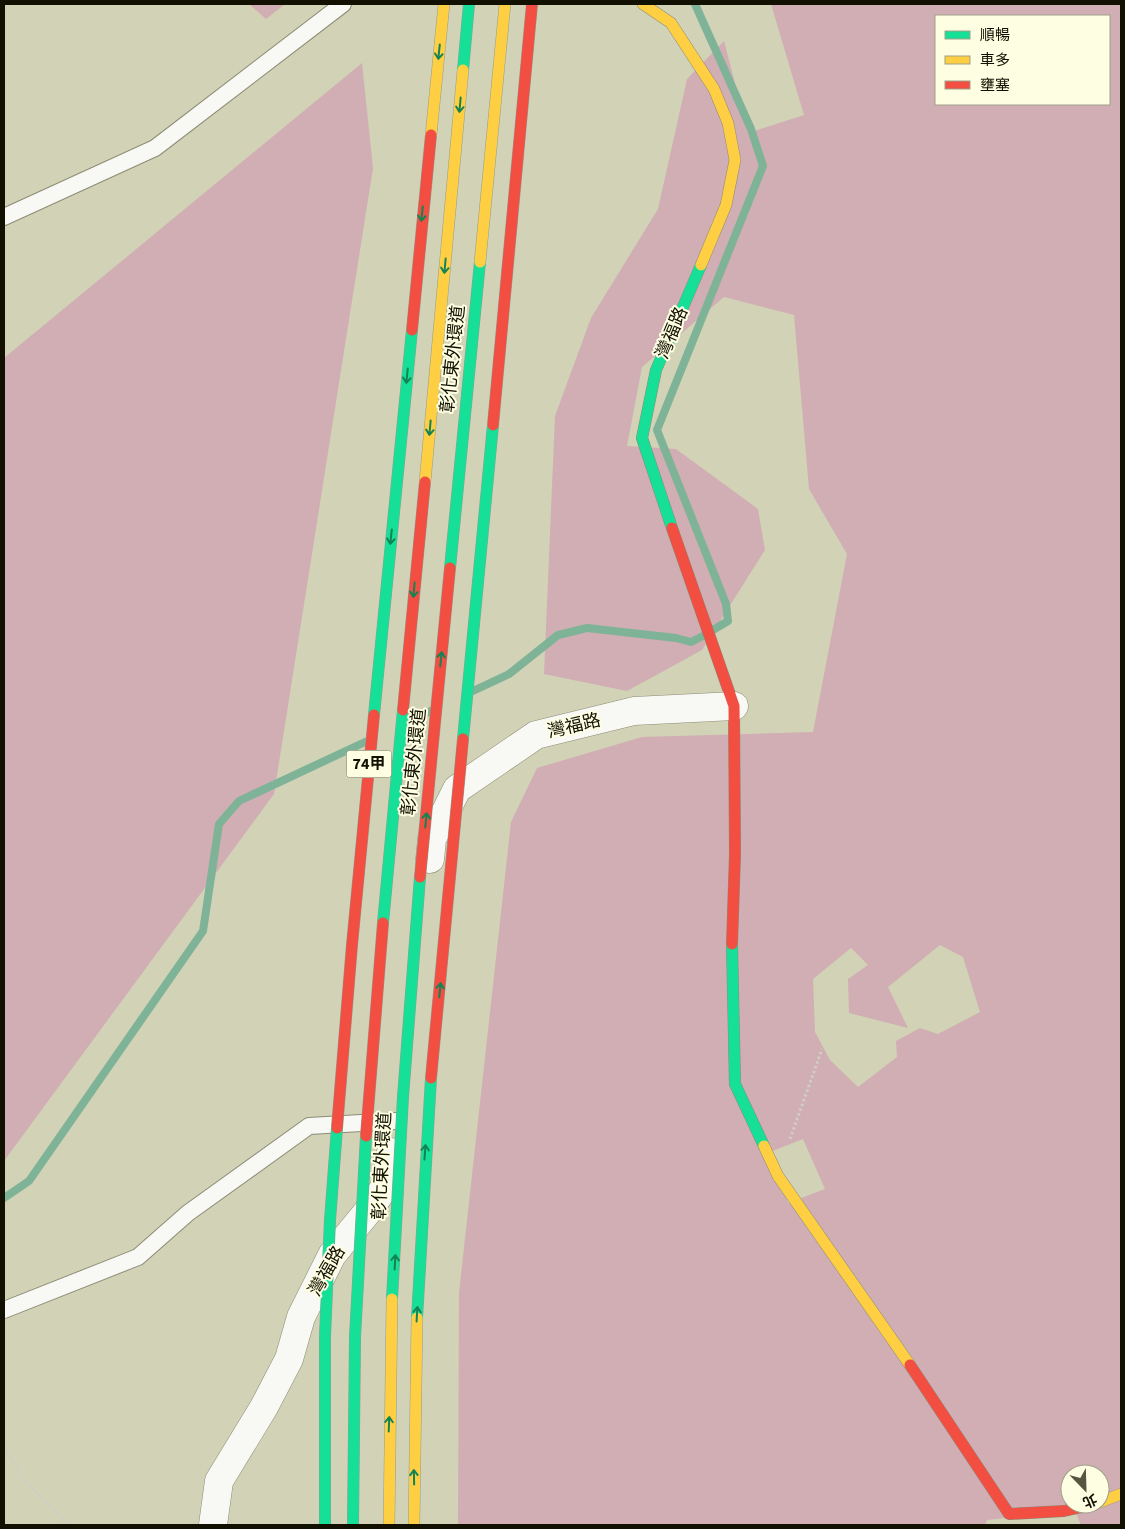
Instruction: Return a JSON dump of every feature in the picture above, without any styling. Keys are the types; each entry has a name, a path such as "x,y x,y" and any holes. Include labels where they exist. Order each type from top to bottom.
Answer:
{"main road":[{"name":"74甲","path":"325,1525 325,1336 330,1220 352,945 444,4"},
{"name":"彰化東外環道","path":"353,1525 352,1448 356,1322 370,1073 469,4"},
{"name":"彰化東外環道","path":"389,1525 388,1452 392,1338 406,1048 414,944 505,4"},
{"path":"414,1525 416,1328 429,1100 532,4"},
{"name":"灣福路","path":"643,4 671,23 714,88 728,123 735,160 726,205 656,370 642,438 734,706"},
{"path":"734,706 735,854 731,964 735,1084 778,1176 906,1359 1009,1514 1060,1511"}],"street":[{"name":"灣福路","path":"213,1525 219,1481 264,1407 289,1359 301,1317 332,1255 369,1210 386,1185 420,954 432,840 457,789 536,735 634,711 734,706"}],"lane":[{"path":"4,216 154,148 342,4"},
{"path":"4,1310 138,1257 188,1213 309,1126 396,1121"}],"path":[{"path":"789,1141 822,1049"},
{"path":"4,1446 28,1484 69,1525"}],"shaded area":[{"path":"249,4 285,4 266,19"},
{"path":"771,4 1121,4 1121,1525 1081,1525 1076,1514 1110,1514 1110,1464 1060,1464 1060,1513 987,1520 985,1525 458,1525 459,1293 511,822 537,768 642,737 813,732 847,554 809,489 794,315 724,297 642,367 627,446 676,449 758,509 765,550 702,650 627,691 544,674 555,416 591,318 658,209 687,79 724,41 748,133 804,115","holes":["940,945 963,957 980,1012 938,1034 920,1028 896,1041 897,1057 858,1087 830,1060 815,1032 813,979 851,948 868,965 848,979 849,1013 908,1028 888,987","803,1139 825,1189 788,1203 770,1152"]},
{"path":"362,63 373,168 274,794 4,1161 4,358"}],"waterway":[{"path":"695,4 751,129 763,166 657,430 726,604 728,621 713,630"},
{"path":"473,691 509,674 558,635 587,628 676,638 691,642 703,636"},
{"path":"407,722 431,711"},
{"path":"4,1198 29,1181 203,931 219,824 239,801 365,742"}],"traffic: fast":[{"path":"463,70 469,4"},
{"path":"450,568 480,262"},
{"path":"672,528 642,438 656,370 701,265"},
{"path":"374,715 412,330"},
{"path":"463,739 493,425"},
{"path":"383,923 403,710"},
{"path":"392,1299 403,1097 420,877"},
{"path":"732,944 735,1084 764,1146"},
{"path":"417,1318 431,1078"},
{"path":"325,1525 325,1336 330,1220 337,1128"},
{"path":"353,1525 355,1337 366,1136"}],"traffic: slow":[{"path":"431,135 444,4"},
{"path":"480,262 505,4"},
{"path":"643,4 671,23 714,89 728,123 735,160 726,205 701,265"},
{"path":"425,482 463,70"},
{"path":"764,1146 778,1176 910,1365"},
{"path":"389,1525 392,1299"},
{"path":"414,1525 417,1318"},
{"path":"1110,1498 1121,1494"}],"traffic: jam":[{"path":"493,425 532,4"},
{"path":"412,330 431,135"},
{"path":"403,710 425,482"},
{"path":"672,528 734,706 735,854 732,944"},
{"path":"420,877 450,568"},
{"path":"337,1128 374,715"},
{"path":"431,1078 463,739"},
{"path":"366,1136 383,923"},
{"path":"910,1365 1009,1514 1060,1511"}]}
